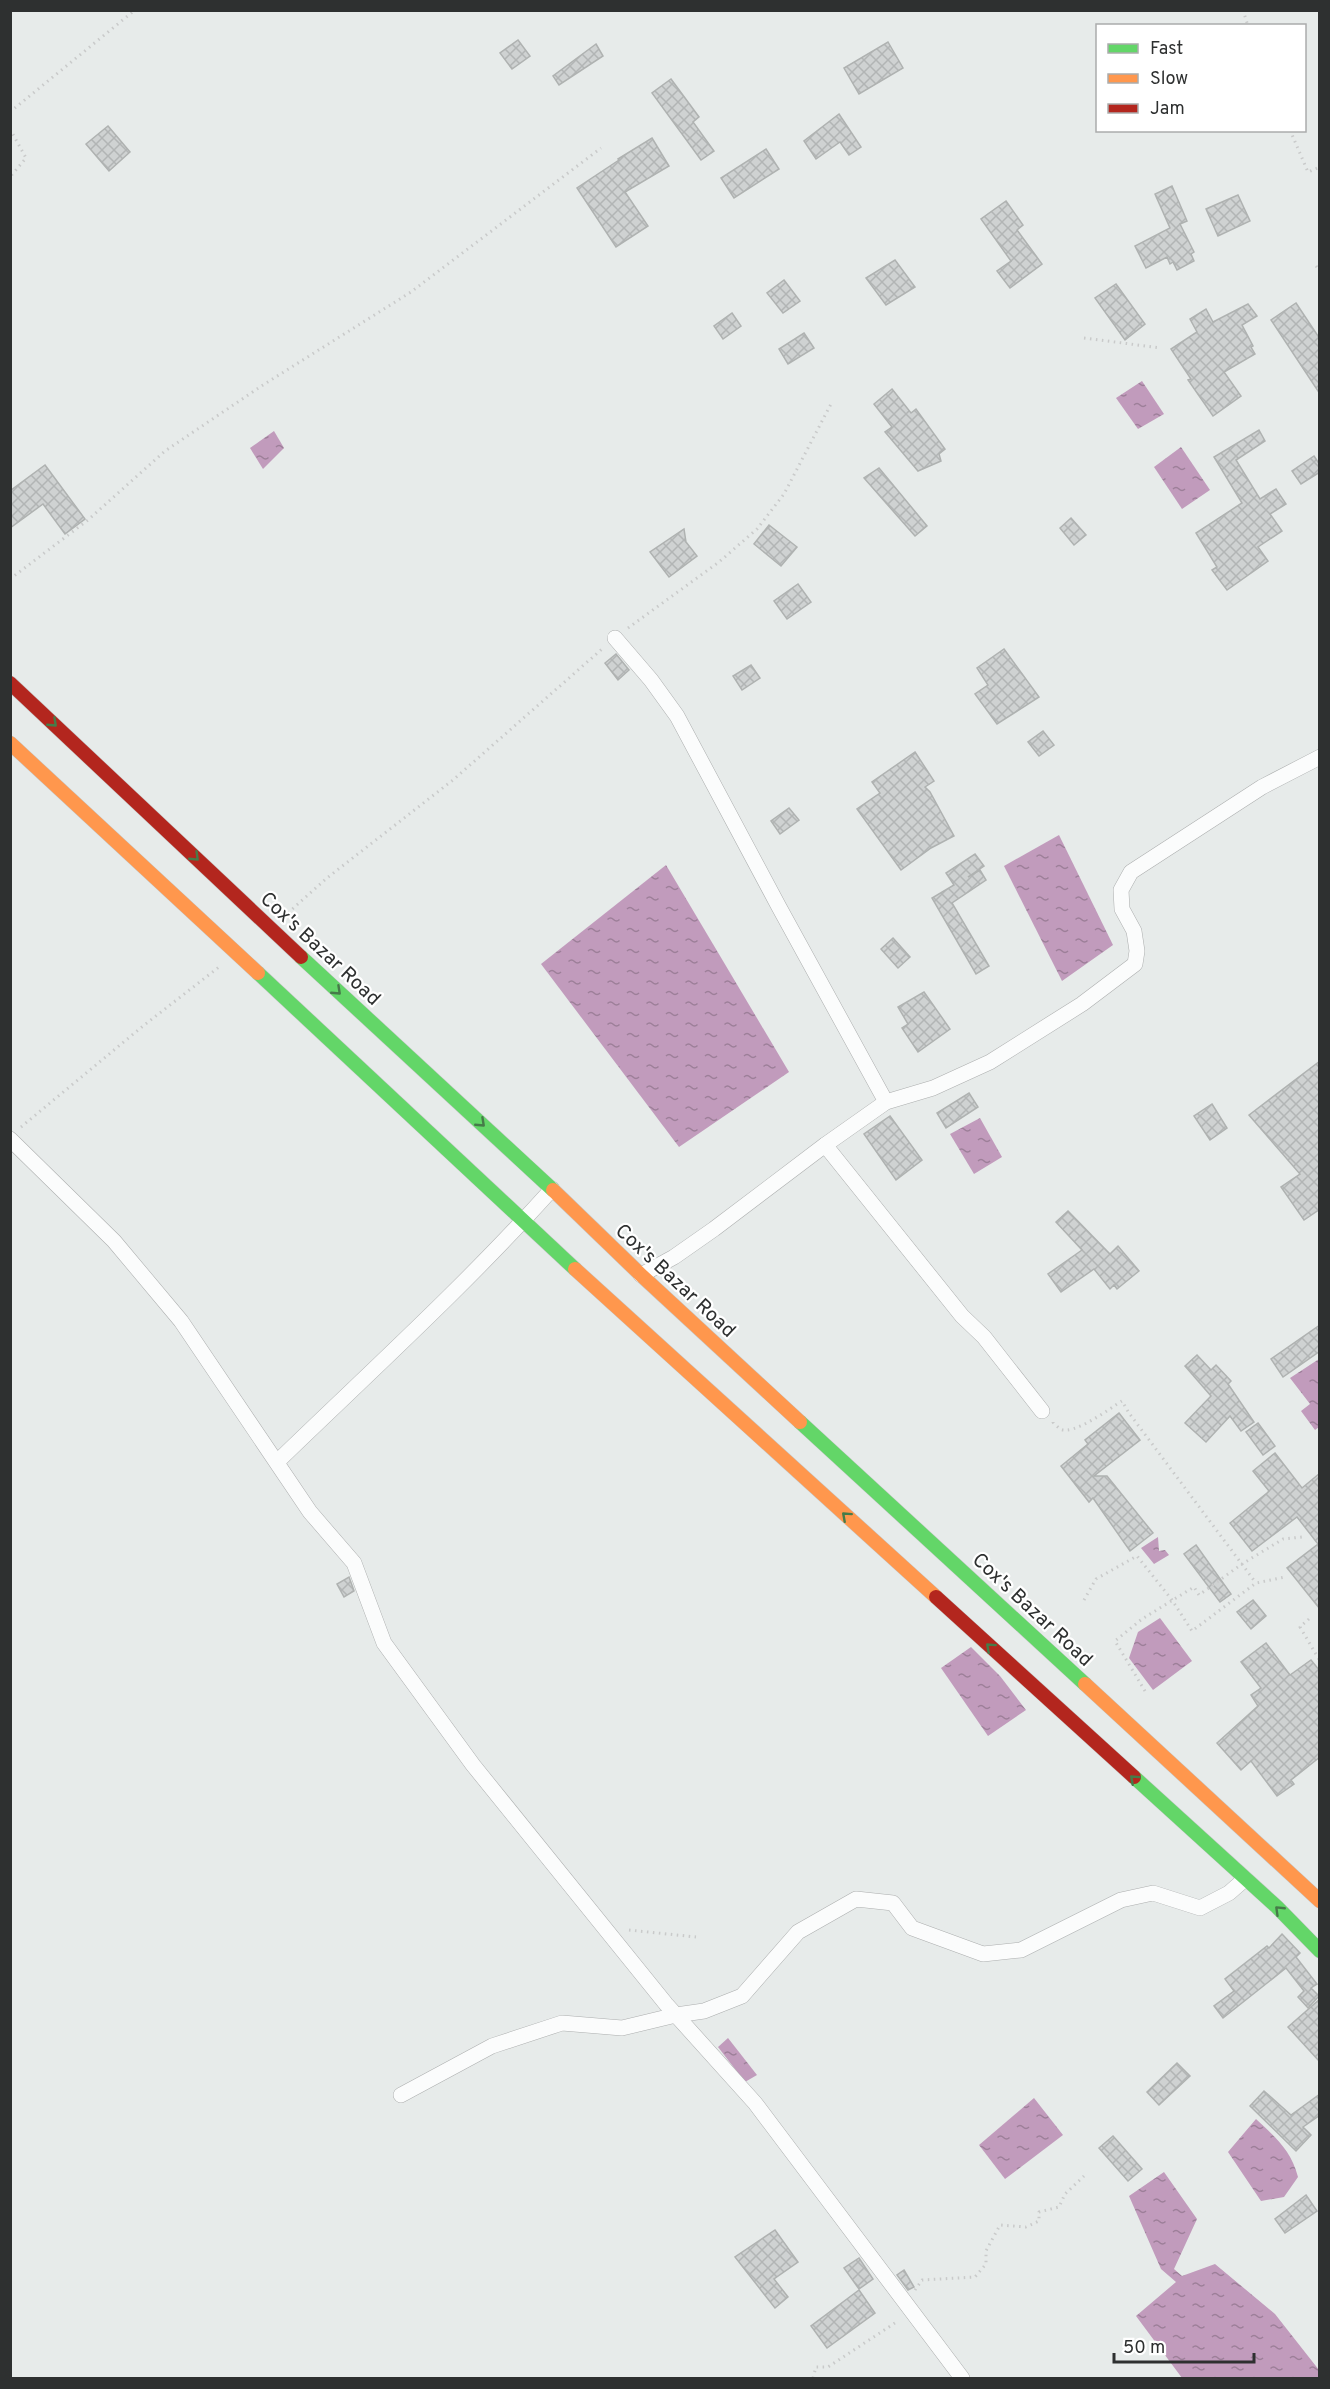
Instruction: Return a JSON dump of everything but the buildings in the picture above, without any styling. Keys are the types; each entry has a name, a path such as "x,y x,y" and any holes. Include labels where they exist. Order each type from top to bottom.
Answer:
{"highway":[{"name":"Cox's Bazar Road","path":"10,683 552,1189 641,1275 1320,1901"},
{"path":"10,743 524,1221 1276,1907 1320,1951"}],"street":[{"path":"615,638 651,680 677,716 886,1102"},
{"path":"641,1275 674,1257 714,1229 886,1102 933,1088 990,1062 1082,1004 1135,964 1137,951 1134,931 1122,909 1121,890 1131,872 1262,787 1320,757"},
{"path":"15,1134 114,1241 181,1321 310,1512 354,1563 384,1643 472,1765 676,2015 755,2103 962,2379"},
{"path":"825,1145 962,1316 984,1337 1042,1411"},
{"path":"277,1462 524,1221 552,1189"},
{"path":"401,2095 492,2046 562,2023 622,2028 704,2011 742,1996 798,1932 856,1899 893,1903 912,1928 983,1954 1021,1950 1121,1900 1142,1895 1153,1893 1200,1908 1229,1893 1245,1879"}],"path":[{"path":"10,112 135,10"},
{"path":"10,129 26,158 10,177"},
{"path":"1291,132 1308,172 1320,167"},
{"path":"10,579 88,520 165,451 263,385 411,292 601,148"},
{"path":"1316,266 1320,271"},
{"path":"1084,338 1161,348"},
{"path":"271,929 327,878 453,780 615,638 719,562 757,530 784,494 832,402"},
{"path":"15,1134 143,1026 237,953"},
{"path":"1042,1411 1059,1429 1065,1430 1081,1427 1122,1401 1256,1583"},
{"path":"1145,1691 1115,1641 1142,1619 1194,1587 1199,1594 1283,1539 1302,1537"},
{"path":"1084,1600 1096,1579 1137,1556 1172,1600 1192,1631 1256,1583 1285,1577"},
{"path":"1309,1619 1300,1627 1320,1661"},
{"path":"606,1928 696,1937"},
{"path":"813,2378 816,2367 828,2367 912,2312 910,2296 922,2280 975,2277 986,2264 986,2252 1000,2225 1026,2227 1039,2221 1039,2212 1059,2207 1065,2194 1084,2176"}],"water":[{"path":"1142,381 1164,414 1138,429 1116,398"},
{"path":"274,431 284,448 263,469 250,448"},
{"path":"1181,447 1210,490 1182,509 1154,467"},
{"path":"1059,835 1113,945 1062,981 1004,866"},
{"path":"666,865 789,1072 679,1147 541,964"},
{"path":"980,1118 1002,1157 974,1174 950,1134"},
{"path":"1319,1359 1319,1427 1315,1430 1301,1411 1310,1404 1290,1378"},
{"path":"1158,1537 1159,1551 1165,1550 1169,1555 1154,1564 1141,1548"},
{"path":"1160,1618 1192,1661 1153,1690 1129,1658 1138,1632"},
{"path":"971,1647 1000,1676 1026,1710 988,1736 941,1668"},
{"path":"728,2038 757,2075 745,2082 718,2047"},
{"path":"1034,2098 1063,2135 1005,2179 979,2145"},
{"path":"1256,2119 1282,2145 1295,2168 1298,2177 1284,2197 1261,2201 1228,2152"},
{"path":"1164,2172 1197,2219 1174,2269 1182,2276 1215,2264 1275,2314 1319,2370 1319,2378 1182,2378 1136,2316 1176,2282 1161,2269 1129,2196"}],"traffic: fast":[{"path":"301,957 553,1190"},
{"path":"258,973 575,1269"},
{"path":"800,1422 1085,1684"},
{"path":"1134,1777 1277,1907 1320,1951"}],"traffic: slow":[{"path":"10,743 258,973"},
{"path":"553,1190 800,1422"},
{"path":"575,1269 936,1597"},
{"path":"1085,1684 1320,1901"}],"traffic: jam":[{"path":"10,683 301,957"},
{"path":"936,1597 1134,1777"}]}
